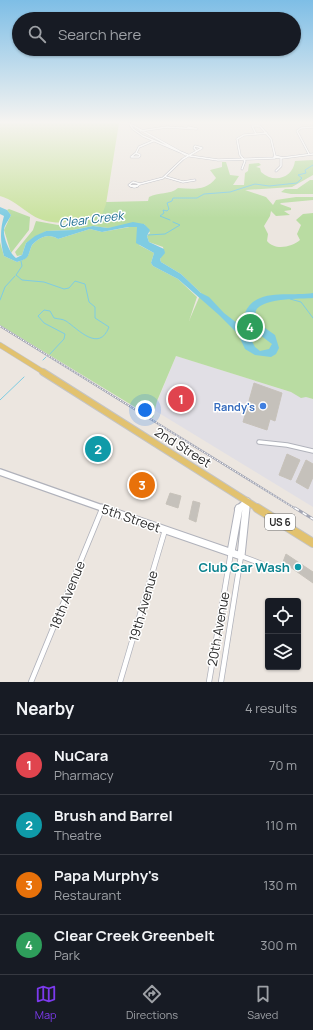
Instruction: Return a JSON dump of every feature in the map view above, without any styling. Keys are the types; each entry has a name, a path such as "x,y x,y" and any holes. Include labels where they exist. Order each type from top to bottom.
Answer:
{"main road":[{"name":"2nd Street","path":"0,345 313,543"}],"street":[{"path":"240,155 245,163 242,169"},
{"path":"140,184 133,182 129,185 136,187 140,184 166,177 187,156 208,160 267,158 275,156 281,157 301,155"},
{"path":"275,156 281,157"},
{"path":"275,156 282,162"},
{"path":"276,171 279,169 282,162 281,157"},
{"path":"166,177 180,182 195,180"},
{"path":"259,442 287,445 313,451"},
{"name":"5th Street","path":"0,472 262,564"},
{"name":"20th Avenue","path":"209,682 237,510 247,501"},
{"name":"20th Avenue","path":"221,682 241,556 242,534 247,501"},
{"name":"18th Avenue","path":"32,682 102,509"},
{"name":"19th Avenue","path":"120,682 164,530"}],"shaded area":[{"path":"176,356 313,399 313,507 154,410"}],"green space":[{"path":"0,155 114,155 106,204 102,215 76,221 49,222 32,215 12,201 0,196"},
{"path":"313,160 313,175 292,187 245,190 266,197 273,205 276,200 296,197 313,197 313,200 281,203 280,204 291,208 291,210 284,211 290,215 276,216 271,211 270,216 264,226 268,234 267,241 270,244 279,247 293,245 300,240 297,234 301,225 296,220 303,214 313,213 313,399 306,397 301,398 291,392 176,356 157,401 153,418 0,325 0,242 4,256 17,262 26,258 32,245 38,240 47,236 58,239 90,229 102,232 135,226 137,227 139,245 154,253 151,263 153,266 178,279 197,297 189,321 201,293 181,274 161,262 160,259 164,252 163,247 149,242 147,236 150,233 144,224 108,228 93,226 73,230 46,231 26,243 22,255 17,256 15,252 33,230 36,221 58,225 94,219 95,214 106,202 148,201 149,197 153,195 171,192 178,188 194,189 204,187 216,178 210,170 222,167 222,162 226,162 230,175 239,176 233,185 244,185 245,173 248,171 249,164 259,163 261,165 256,167 260,168 261,172 266,176 277,178 291,172 295,161"},
{"path":"310,180 313,180 313,194 291,194 281,192 285,189 297,189"},
{"path":"9,209 30,217 29,230 11,253 4,230 11,215 7,210"}],"water":[{"path":"0,207 7,210 11,215 4,228 4,233 9,249 16,258 22,255 26,243 35,236 46,231 73,230 93,226 108,228 133,222 144,224 150,230 147,236 149,242 164,249 165,253 160,259 161,262 181,274 201,293 209,297 224,313 246,330 255,347 260,351 269,349 272,344 260,335 246,319 245,313 250,305 257,299 265,296 313,293 313,298 274,301 257,308 256,315 260,323 275,335 279,348 276,354 271,357 255,355 245,349 238,334 219,315 178,279 153,266 151,263 154,253 136,243 137,227 128,227 102,232 90,229 58,239 47,236 38,240 32,245 27,258 17,262 4,256 1,236 4,216 0,214"}],"building":[{"name":"Randy's","path":"254,383 282,393 275,421 270,419 267,430 243,422"},
{"path":"287,454 300,460 291,480 279,475"},
{"path":"306,460 313,464 313,477 308,489 296,482"},
{"path":"143,478 152,482 148,493 142,491 141,494 137,493"},
{"path":"170,493 181,496 178,508 166,504"},
{"path":"193,501 200,503 196,522 189,519"},
{"name":"Club Car Wash","path":"286,554 313,572 313,583 283,562"}],"waterway":[{"path":"170,220 160,216 164,213 163,210 167,211 169,209 167,203 172,201 173,198 197,198 204,194 230,192 255,184 269,186 297,183 302,178 298,175 306,173 305,170 313,165"},
{"path":"148,235 165,234 180,225 173,222"},
{"path":"21,261 22,266 16,275 22,280 44,282 64,289 69,288 75,281 85,284 89,302 95,307 95,318 109,327 105,335 94,339 88,337 65,320 54,318 50,311 44,310 38,316 44,323 65,334 64,339 50,354"},
{"path":"0,300 5,287 15,276"},
{"path":"290,299 301,302 313,318"},
{"path":"43,360 46,357"},
{"path":"0,400 24,377"}],"railway":[{"path":"0,326 296,509"},
{"path":"295,508 313,519"}],"place":[{"name":"Clear Creek Greenbelt","path":"250,327"},
{"name":"NuCara","path":"181,399"},
{"name":"Randy's","path":"263,406"},
{"name":"Brush and Barrel","path":"98,449"},
{"name":"Papa Murphy's","path":"142,485"},
{"name":"Club Car Wash","path":"298,567"}],"water label":[{"name":"Clear Creek","path":"91,219"}]}
